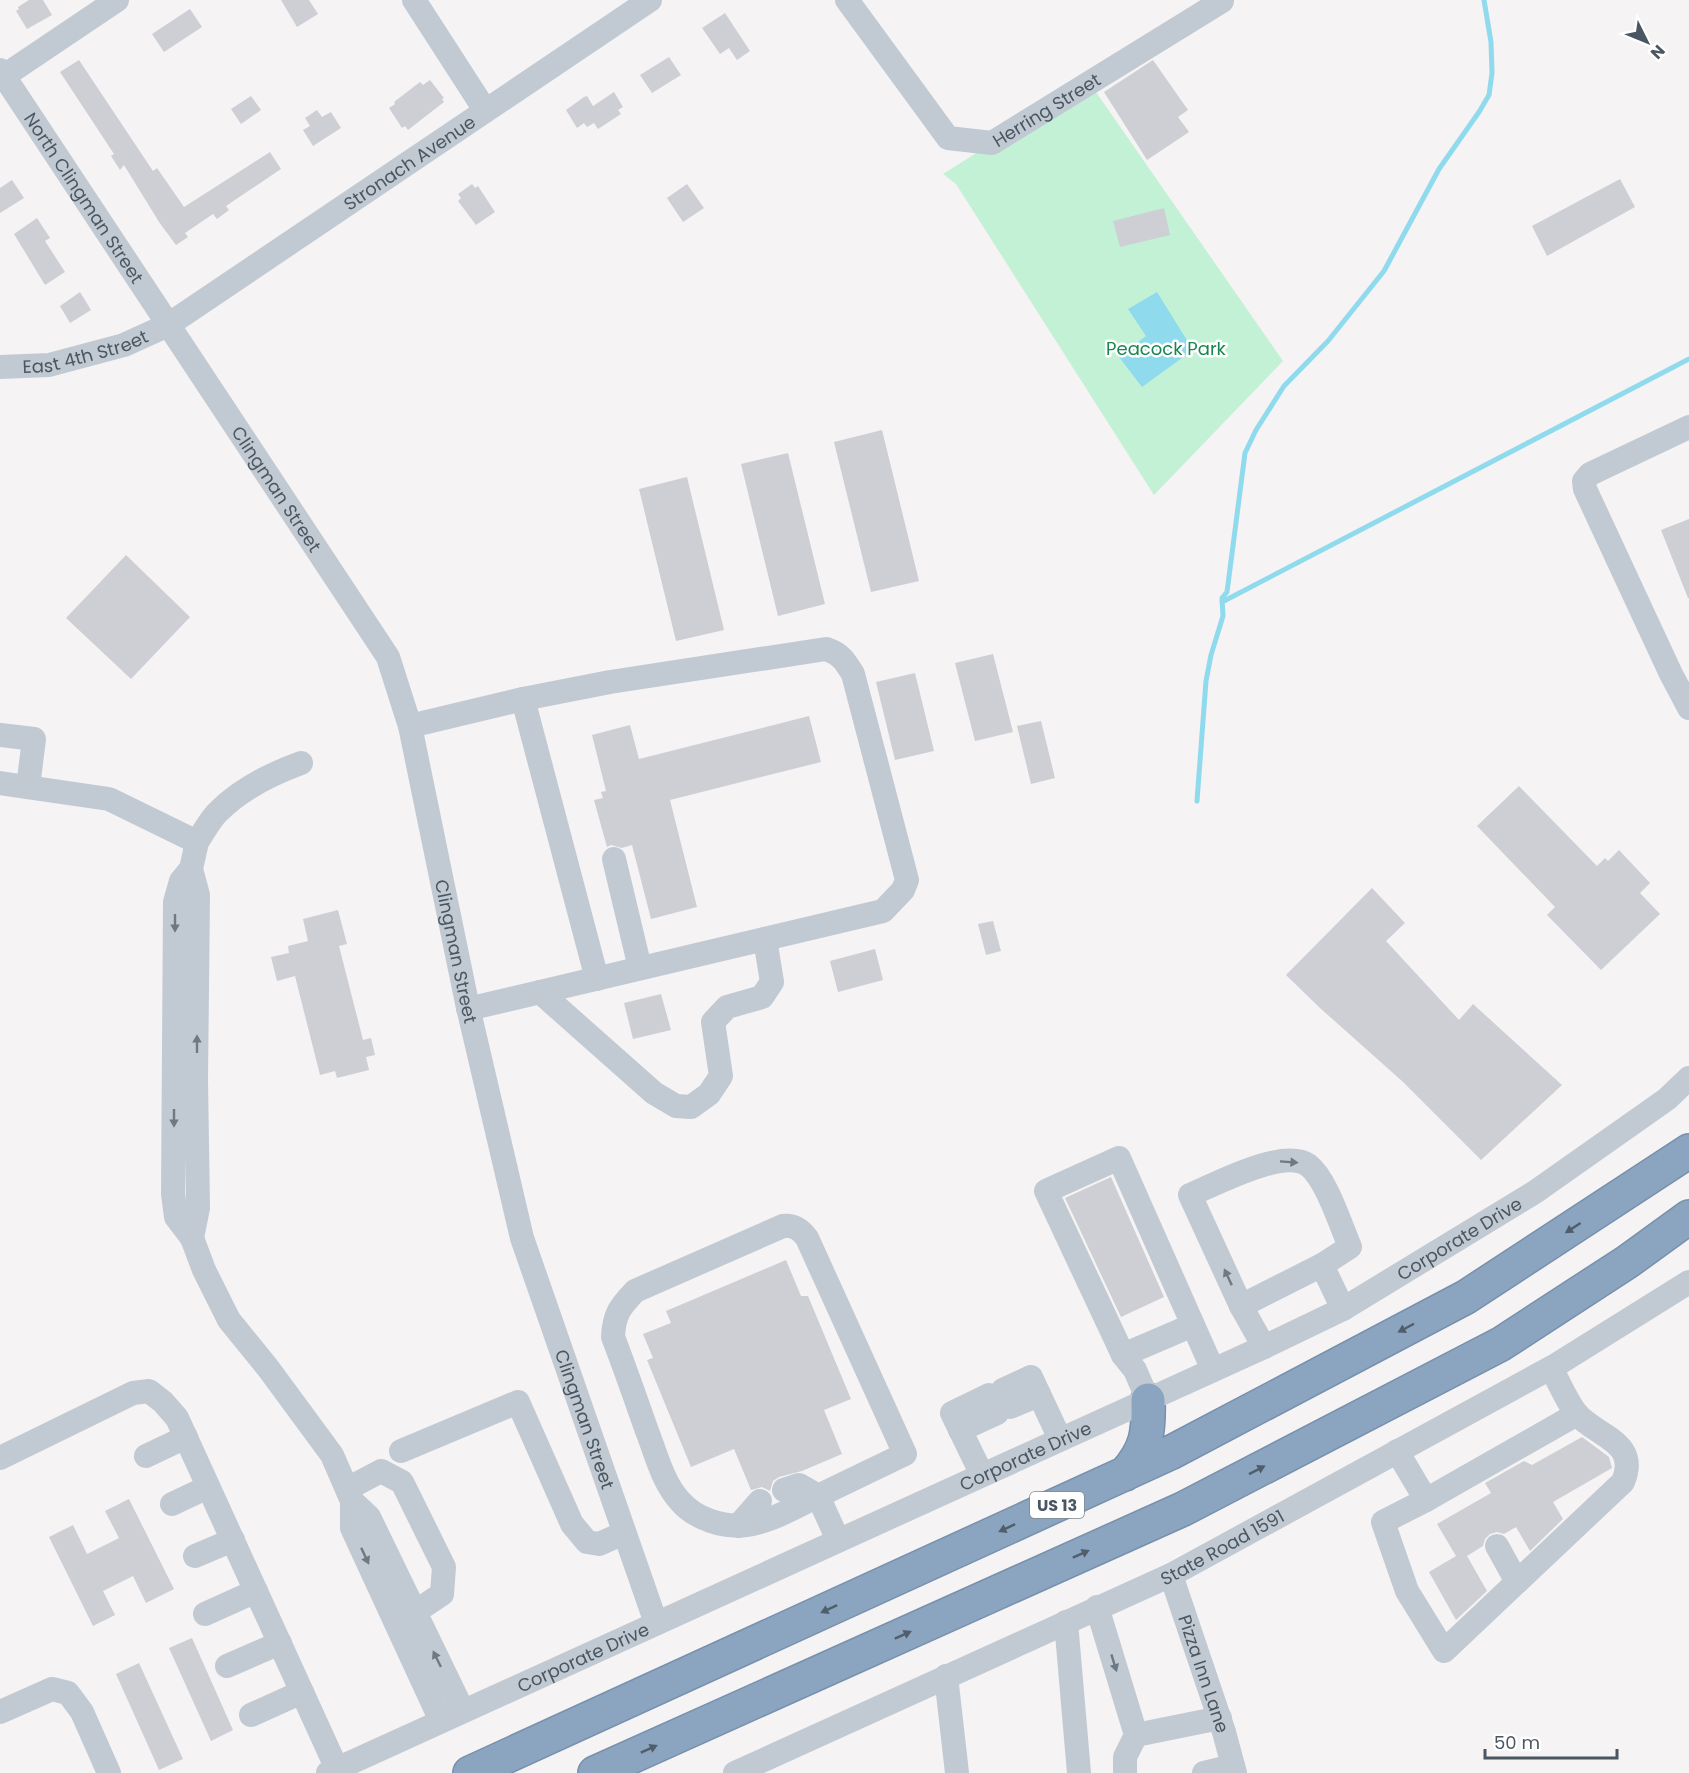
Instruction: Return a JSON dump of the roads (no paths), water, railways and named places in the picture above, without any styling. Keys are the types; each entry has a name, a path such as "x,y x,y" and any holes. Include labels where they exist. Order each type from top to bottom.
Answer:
{"highway":[{"path":"1622,1196 1689,1137"},
{"name":"US 13","path":"470,1773 1125,1474 1218,1428 1466,1297 1689,1151"},
{"path":"596,1773 1183,1509 1502,1344 1627,1262 1689,1217"},
{"path":"1627,1262 1689,1231"},
{"path":"1148,1400 1156,1413 1171,1423 1194,1429 1218,1428"},
{"path":"1125,1474 1145,1443 1149,1427 1148,1400"}],"street":[{"path":"1,74 117,0"},
{"path":"414,0 485,110"},
{"name":"Stronach Avenue","path":"168,325 650,0"},
{"name":"Herring Street","path":"847,0 948,138 992,143 1222,1"},
{"name":"North Clingman Street","path":"1,74 168,325"},
{"name":"East 4th Street","path":"0,367 49,365 124,345 168,325"},
{"name":"Clingman Street","path":"168,325 387,657 410,726 468,1009 522,1238 656,1623"},
{"path":"1689,427 1590,474 1584,482 1585,489 1671,674 1689,706"},
{"path":"410,726 523,699 610,682 826,649 837,652 853,674 907,880 899,895 883,910 468,1009"},
{"path":"523,699 597,979"},
{"path":"0,735 34,739 28,787"},
{"path":"301,763 271,774 242,792 218,812 197,842 191,869 181,881 175,902 173,1194 176,1217 192,1238 204,1270 229,1320 268,1368 332,1455 349,1495 369,1517 441,1721"},
{"path":"0,783 109,800 197,842"},
{"path":"614,859 640,968"},
{"path":"540,992 654,1093 676,1106 691,1107 709,1094 721,1076 713,1022 727,1007 762,997 772,982 765,939"},
{"name":"Corporate Drive","path":"333,1771 1343,1309 1535,1192 1667,1099 1689,1078"},
{"path":"1148,1400 1135,1370 1123,1355 1046,1191 1119,1158 1213,1370"},
{"path":"1241,1306 1322,1265 1350,1247 1324,1186 1307,1165 1288,1160 1268,1162 1190,1195 1241,1306 1264,1347"},
{"path":"791,1225 801,1230 807,1238 905,1454 818,1496 763,1521 738,1526 712,1521 693,1512 680,1502 656,1456 613,1337 614,1322 620,1307 635,1291 783,1226 791,1225"},
{"path":"1322,1265 1343,1309"},
{"name":"State Road 1591","path":"735,1773 1171,1575 1551,1368 1689,1282"},
{"path":"1123,1355 1193,1325"},
{"path":"1551,1368 1577,1414 1616,1443 1626,1456 1628,1469 1623,1482 1444,1651 1407,1592 1383,1522 1577,1414"},
{"path":"982,1475 960,1430 1031,1377 1060,1439"},
{"path":"0,1458 133,1393 149,1391 163,1402 177,1418 186,1437 302,1692 333,1771"},
{"path":"401,1451 518,1402 572,1524 587,1542 599,1544 624,1533"},
{"path":"146,1456 186,1437"},
{"path":"1398,1451 1426,1500"},
{"path":"349,1495 381,1471 402,1482 444,1567 442,1594 404,1615"},
{"path":"784,1490 799,1485 818,1496 838,1540"},
{"path":"172,1504 208,1487"},
{"path":"738,1526 760,1501"},
{"path":"195,1556 233,1540"},
{"path":"1497,1546 1517,1582"},
{"name":"Pizza Inn Lane","path":"1171,1575 1190,1642 1220,1718 1234,1770"},
{"path":"205,1614 256,1591"},
{"path":"1097,1607 1136,1735 1125,1757 1125,1773"},
{"path":"404,1615 463,1711"},
{"path":"1066,1622 1075,1772"},
{"path":"227,1666 280,1643"},
{"path":"946,1676 957,1773"},
{"path":"0,1712 52,1689 68,1693 82,1712 109,1773"},
{"path":"250,1715 302,1692"},
{"path":"1136,1735 1220,1718"},
{"path":"1204,1773 1234,1770"}],"water":[{"path":"1157,292 1193,350 1142,387 1119,357 1146,336 1128,309"}],"waterway":[{"path":"1197,801 1206,681 1223,616 1222,598 1227,592 1245,453 1256,430 1284,386 1328,341 1384,271 1439,169 1489,95 1492,73 1491,42 1484,0"},
{"path":"1222,602 1689,359"}],"park label":[{"name":"Peacock Park","path":"1166,348"}]}
